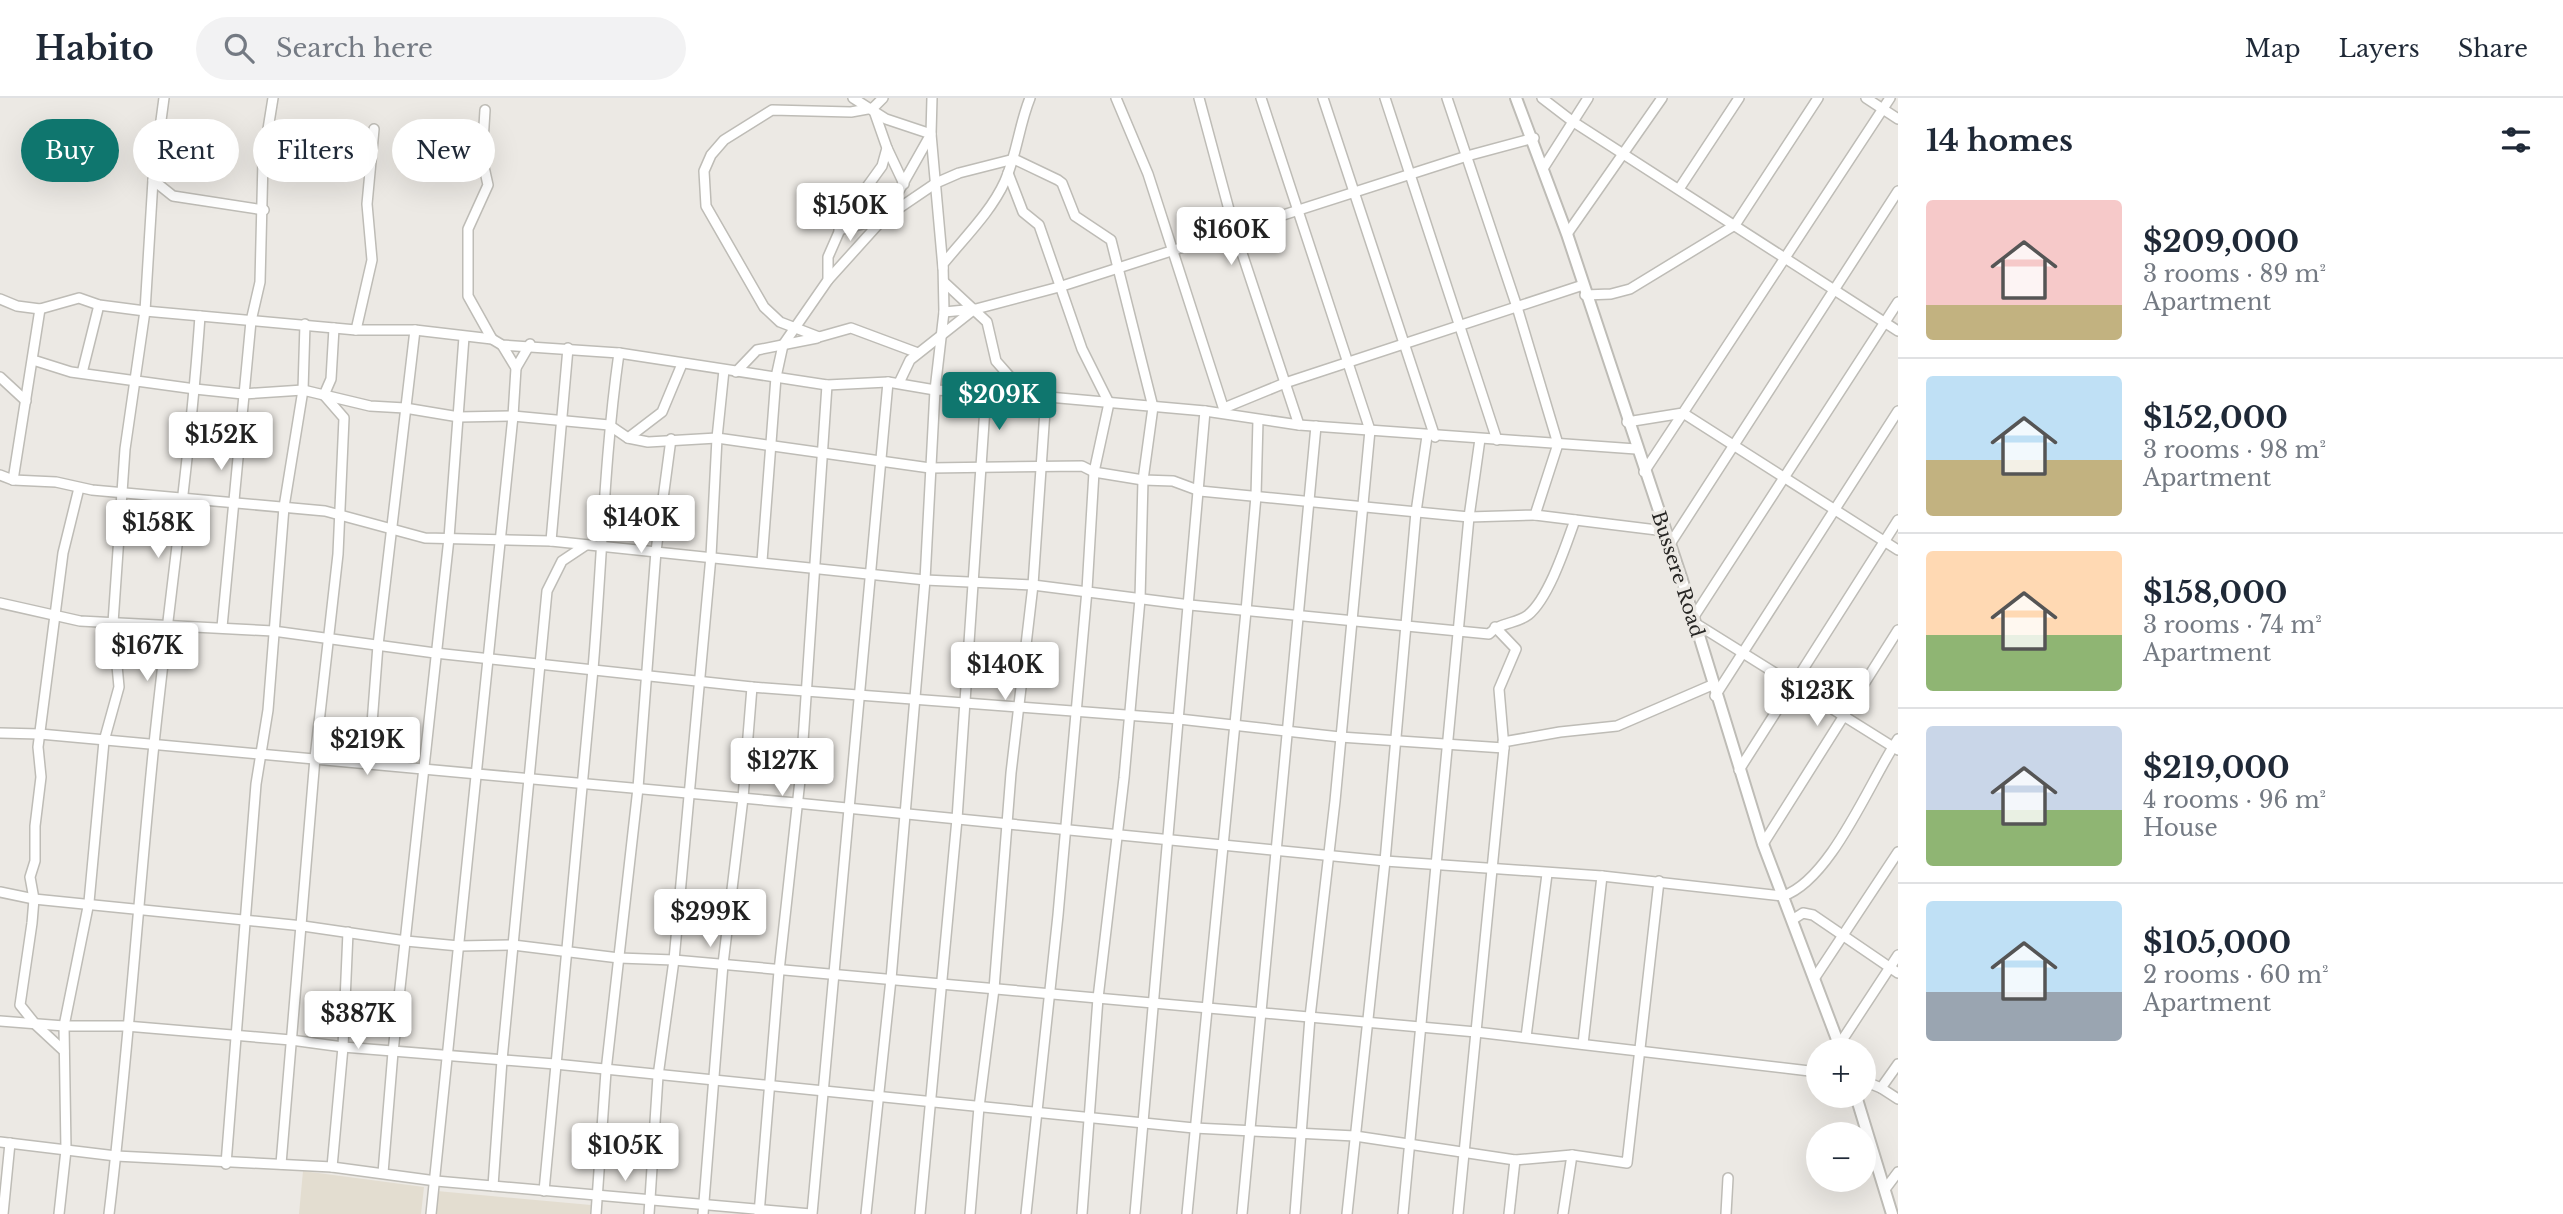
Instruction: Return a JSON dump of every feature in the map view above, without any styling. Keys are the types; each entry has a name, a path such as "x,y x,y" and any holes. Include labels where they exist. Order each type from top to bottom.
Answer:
{"main road":[{"name":"Bussere Road","path":"1518,99 1567,234 1627,422 1670,544 1763,844 1837,1038"},
{"path":"1860,1108 1893,1207"}],"street":[{"path":"161,119 164,98"},
{"path":"222,627 251,321 260,282 264,210 263,160 273,98"},
{"path":"853,98 873,108 886,119 931,134"},
{"path":"819,337 780,322 764,307 706,206 704,172 711,155 724,140 772,110 851,112 873,108 883,98"},
{"path":"932,98 931,134 944,284 976,309 987,322 996,361 1026,394"},
{"path":"866,1214 876,1097 891,979 925,580 935,390 944,312 943,264 988,210 1008,173 1014,159 1019,126 1030,98"},
{"path":"1116,98 1148,174 1225,411"},
{"path":"1199,98 1235,232 1300,425"},
{"path":"1261,98 1370,430 1329,855 1310,1017 1295,1214"},
{"path":"1323,98 1404,344 1431,436 1416,512 1385,861 1347,1214"},
{"path":"1385,98 1497,440"},
{"path":"1447,98 1517,307 1558,444 1535,515"},
{"path":"1542,98 1572,121 1898,331"},
{"path":"1544,167 1588,98"},
{"path":"1567,234 1626,154 1662,98"},
{"path":"1679,189 1739,98"},
{"path":"1225,411 1285,383 1517,307 1584,290 1611,294 1630,289 1734,225 1818,98"},
{"path":"1866,98 1898,119"},
{"path":"1644,472 1890,98"},
{"path":"873,108 887,148 904,184"},
{"path":"485,110 482,158 488,186 468,229 468,296 492,339"},
{"path":"762,561 776,377 783,345 828,281 883,219 931,134"},
{"path":"944,312 976,309 1059,287 1467,156 1534,138"},
{"path":"828,281 828,257 839,230 882,166 887,148"},
{"path":"839,230 883,219 936,183 1014,159 1062,183 1075,216 1111,240 1153,407 1143,480 1140,599 1098,998 1082,1214"},
{"path":"1008,173 1023,212 1039,225 1082,349 1109,403 1094,472 1087,590 1051,994 1035,1112 1026,1214"},
{"path":"59,1214 66,1150 64,1026 89,902 104,741 119,687 113,623 122,492 134,380 145,311 153,182"},
{"path":"156,182 173,196"},
{"path":"356,330 372,260 367,204 369,182"},
{"path":"1670,544 1732,444 1898,191"},
{"path":"152,202 173,196 264,210"},
{"path":"0,299 17,306 40,309 70,298 145,311 356,330 415,330 492,339 502,345 516,368"},
{"path":"0,733 261,753 1438,866 1659,881 1783,896 1803,886 1836,844 1896,745 1842,715 1694,621 1898,302"},
{"path":"82,373 99,305"},
{"path":"13,480 40,309"},
{"path":"899,383 911,360 918,353 958,319 976,309"},
{"path":"109,1214 124,1087 126,1026 140,907 154,744 169,625 180,498 195,389 200,316"},
{"path":"226,1164 245,919 261,753 268,710 272,631 284,508 303,390 305,324"},
{"path":"324,396 331,379 334,328"},
{"path":"736,372 757,350 850,328 918,353"},
{"path":"369,763 378,645 415,330"},
{"path":"383,1173 393,1052 449,538 464,337"},
{"path":"502,345 530,344 619,353 827,385 888,382 935,390 1026,394 1153,407 1225,411 1258,420 1300,425 1636,449"},
{"path":"431,1214 516,368 530,344"},
{"path":"551,541 568,348"},
{"path":"544,1191 593,669 609,425 619,353"},
{"path":"33,360 82,373 195,389 243,394 303,390 370,406 405,408 459,417 513,416 609,425 628,438 648,442 717,438 930,468 982,470 1082,467 1094,472 1143,480 1173,481 1200,491 1469,517 1535,515 1665,531"},
{"path":"628,438 662,412 682,364"},
{"path":"649,1214 658,1076 674,960 711,556 717,438 724,370"},
{"path":"0,377 26,401"},
{"path":"3,1214 5,1142 116,1156 226,1164 332,1167 436,1181 650,1200 704,1209 811,1214 888,382"},
{"path":"759,1212 806,690 827,385"},
{"path":"920,1214 928,1102 957,818 986,393"},
{"path":"282,1164 315,758 331,640 341,515 344,418 324,396"},
{"path":"970,1214 1033,585 1046,396"},
{"path":"1135,1214 1151,1003 1190,605 1205,411"},
{"path":"0,603 54,617 113,623 272,631 435,653 539,662 752,687 861,693 1179,719 1340,737 1503,745 1560,732 1617,726 1714,691 1743,651 1898,411"},
{"path":"1627,422 1683,412 1898,550"},
{"path":"1187,1214 1205,1008 1246,611 1256,496 1258,420"},
{"path":"1241,1214 1278,850 1316,426"},
{"path":"596,1214 606,1071 638,788 656,551 671,439"},
{"path":"1404,1214 1469,517 1480,439"},
{"path":"0,475 13,480 56,482 79,488 341,515 425,538 499,538 588,544 925,580 974,580 1087,590 1190,605 1300,613 1489,634 1495,627 1519,621 1530,614 1539,602 1565,549 1575,520"},
{"path":"64,1051 36,1025 20,1005 34,899 30,877 36,861 35,826 41,777 40,734 63,553 79,488"},
{"path":"1739,770 1898,520"},
{"path":"493,1186 539,662 552,576 562,561 588,544"},
{"path":"1458,1214 1466,1155 1503,745 1499,689 1516,649 1495,627"},
{"path":"1763,844 1898,629"},
{"path":"704,1209 723,964 743,798 752,687"},
{"path":"1814,979 1898,852"},
{"path":"1526,1037 1546,874"},
{"path":"1583,1044 1602,876"},
{"path":"0,1021 36,1025 126,1026 393,1052 555,1063 606,1071 1194,1129 1355,1136 1466,1155 1515,1160 1572,1154 1627,1163 1659,881"},
{"path":"0,892 34,899 140,907 406,941 459,946 513,945 619,958 723,964 1476,1032 1806,1071"},
{"path":"1792,920 1807,913 1894,970"},
{"path":"332,1167 344,1047 348,932"},
{"path":"1846,1038 1894,970 1898,955"},
{"path":"1881,1088 1898,1064"},
{"path":"1876,1086 1898,1099"},
{"path":"1563,1214 1572,1154"},
{"path":"1509,1214 1515,1160"},
{"path":"1886,1188 1898,1172"},
{"path":"1726,1214 1728,1178"}],"shaded area":[{"path":"303,1171 424,1187 421,1214 299,1214"},
{"path":"437,1191 591,1205 590,1214 435,1214"}]}
